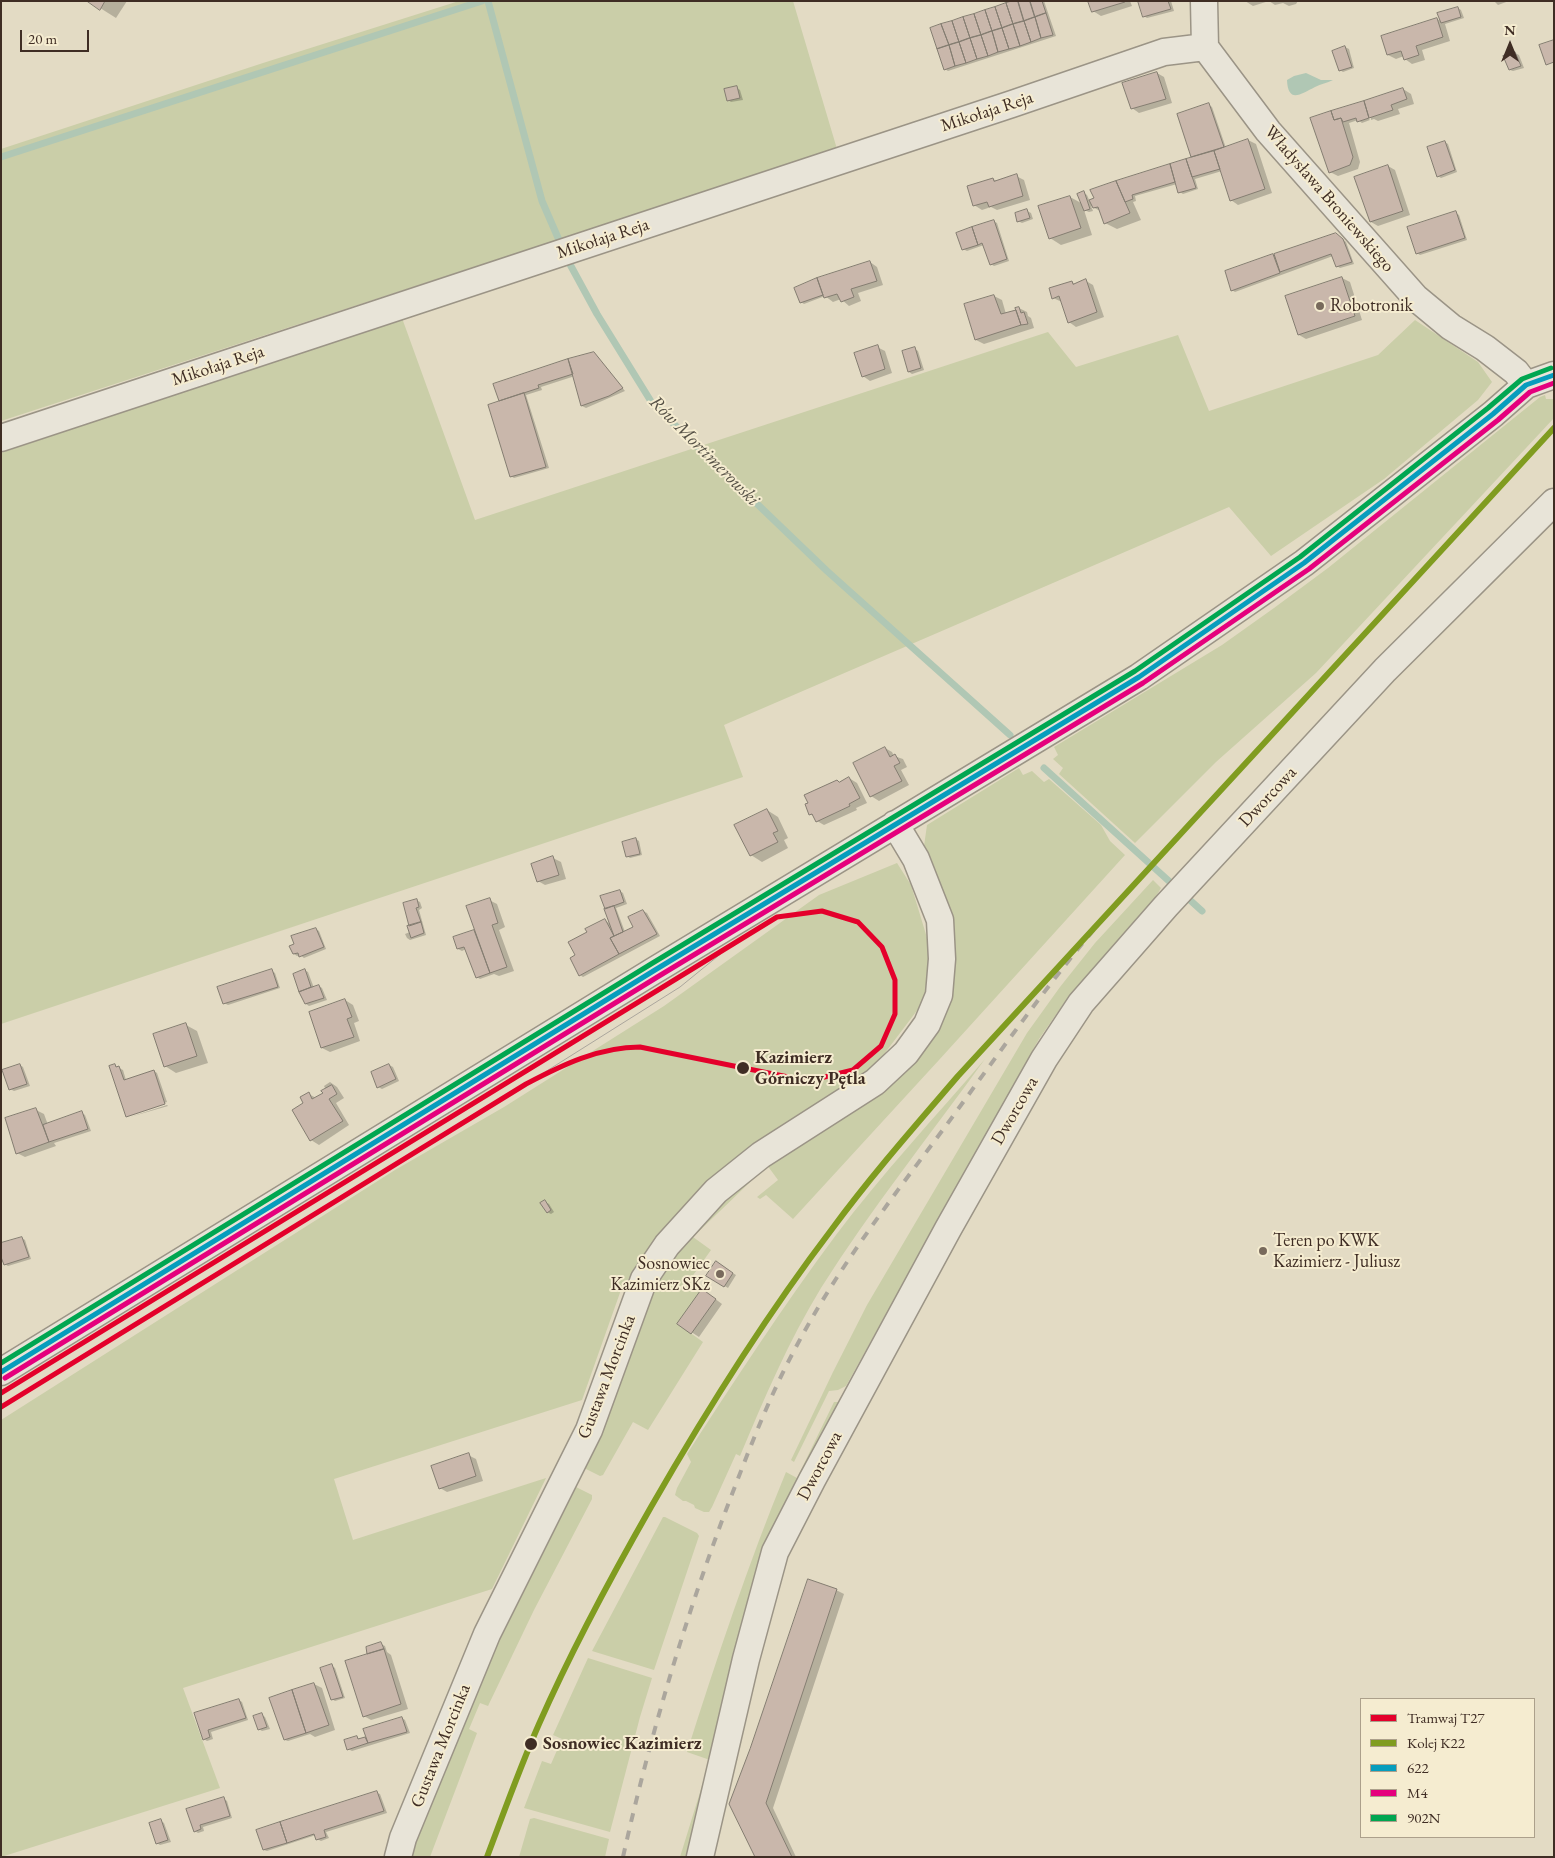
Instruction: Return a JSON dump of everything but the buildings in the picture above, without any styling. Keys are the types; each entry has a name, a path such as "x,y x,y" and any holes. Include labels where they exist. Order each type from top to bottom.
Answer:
{"street":[{"path":"1204,1 1205,47"},
{"name":"Mikołaja Reja","path":"1,438 1164,52 1205,47"},
{"name":"Władysława Broniewskiego","path":"1205,47 1268,132 1416,298 1451,327 1485,348 1516,372 1526,385"},
{"path":"1,1372 895,824 1139,677 1304,563 1493,414 1526,385 1554,375"},
{"name":"Dworcowa","path":"700,1857 746,1659 775,1552 948,1229 1044,1059 1081,1003 1193,876 1386,670 1554,502"},
{"name":"Gustawa Morcinka","path":"398,1857 403,1838 487,1634 589,1430 644,1279 667,1245 716,1191 761,1154 875,1082 906,1053 927,1024 940,995 942,959 940,920 916,859 895,824"}],"shaded area":[{"path":"459,1 793,1 837,149 1,421 1,149"},
{"path":"1306,73 1321,80 1333,80 1300,94 1293,95 1288,87 1287,80"},
{"path":"402,318 475,520 1048,332 1076,367 1178,335 1209,411 1378,355 1415,320 1478,362 1492,382 1478,400 1384,479 1271,556 1229,507 724,725 743,777 1,1024 1,453"},
{"path":"1554,393 1554,418 1316,673 1216,762 1135,843 1059,774 1063,768 1053,759 1058,755 1054,747 1222,645 1328,568 1540,397 1545,395 1546,399 1553,399"},
{"path":"1019,768 1023,775 1032,771 1044,782 1049,779 1101,825 1110,841 1125,855 793,1219 766,1195 760,1199 757,1197 778,1180 767,1165 938,1024 928,859 924,846 927,825"},
{"path":"897,863 911,885 931,951 925,1000 872,1070 783,1126 703,1185 622,1287 582,1400 334,1479 353,1540 546,1478 492,1589 183,1688 220,1788 1,1857 1,1420 395,1170 504,1107 664,1006 819,895"},
{"path":"1153,880 1161,888 1152,903 1064,1003 1039,1039 846,1386 838,1390 829,1391 794,1462 791,1460 867,1305 1027,1033 1095,943"},
{"path":"985,1059 880,1201 821,1288 787,1350 740,1456 736,1454 709,1512 704,1512 695,1508 694,1505 683,1501 675,1495 691,1462 687,1454 778,1316 854,1212"},
{"path":"753,1175 753,1179 693,1237 711,1250 689,1281 702,1289 678,1324 703,1342 648,1430 633,1422 603,1475 600,1476 582,1467 616,1394 623,1370 659,1276 692,1229"},
{"path":"834,1402 844,1404 797,1488 693,1857 680,1857 710,1760 687,1752 721,1646 786,1472 797,1478"},
{"path":"572,1485 592,1495 592,1499 534,1610 488,1706 480,1703 469,1729 477,1733 430,1857 410,1857 482,1672"},
{"path":"663,1517 697,1533 699,1536 654,1670 592,1651"},
{"path":"588,1658 652,1678 610,1832 524,1808 542,1761 551,1764 562,1739 553,1735"},
{"path":"534,1818 609,1839 605,1857 519,1857 530,1819"}],"waterway":[{"path":"1,157 482,1"},
{"name":"Rów Mortimerowski","path":"488,1 542,201 562,247"},
{"name":"Rów Mortimerowski","path":"566,257 597,314 652,403 827,571 1010,735"},
{"name":"Rów Mortimerowski","path":"1044,768 1202,911"}],"tram line":[{"name":"T27","path":"1,1393 777,917 822,911 858,922 882,947 895,980 895,1014 881,1046 853,1070 808,1081 640,1047 610,1050 581,1058 526,1084 1,1407"},
{"path":"526,1084 680,987 734,943"}],"railway":[{"path":"623,1857 657,1722 683,1633 744,1463 786,1366 829,1290 885,1207 1027,1015 1114,906"}],"rail line":[{"name":"K22","path":"487,1857 539,1724 578,1641 621,1560 715,1400 807,1262 878,1170 958,1076 1554,428"}],"transit line":[{"name":"902N","path":"1,1363 651,964 1135,671 1300,557 1522,379 1551,368"},
{"name":"622","path":"1,1372 655,970 1139,677 1304,563 1493,414 1526,385 1554,375"},
{"name":"M4","path":"5,1378 659,976 1143,683 1309,569 1498,420 1530,392 1554,383"}],"place":[{"name":"Robotronik","path":"1320,306"},
{"name":"Kazimierz Górniczy Pętla","path":"743,1068"},
{"name":"Teren po KWK Kazimierz - Juliusz","path":"1263,1251"},
{"name":"Sosnowiec Kazimierz SKz","path":"720,1274"},
{"name":"Sosnowiec Kazimierz","path":"531,1744"}]}
